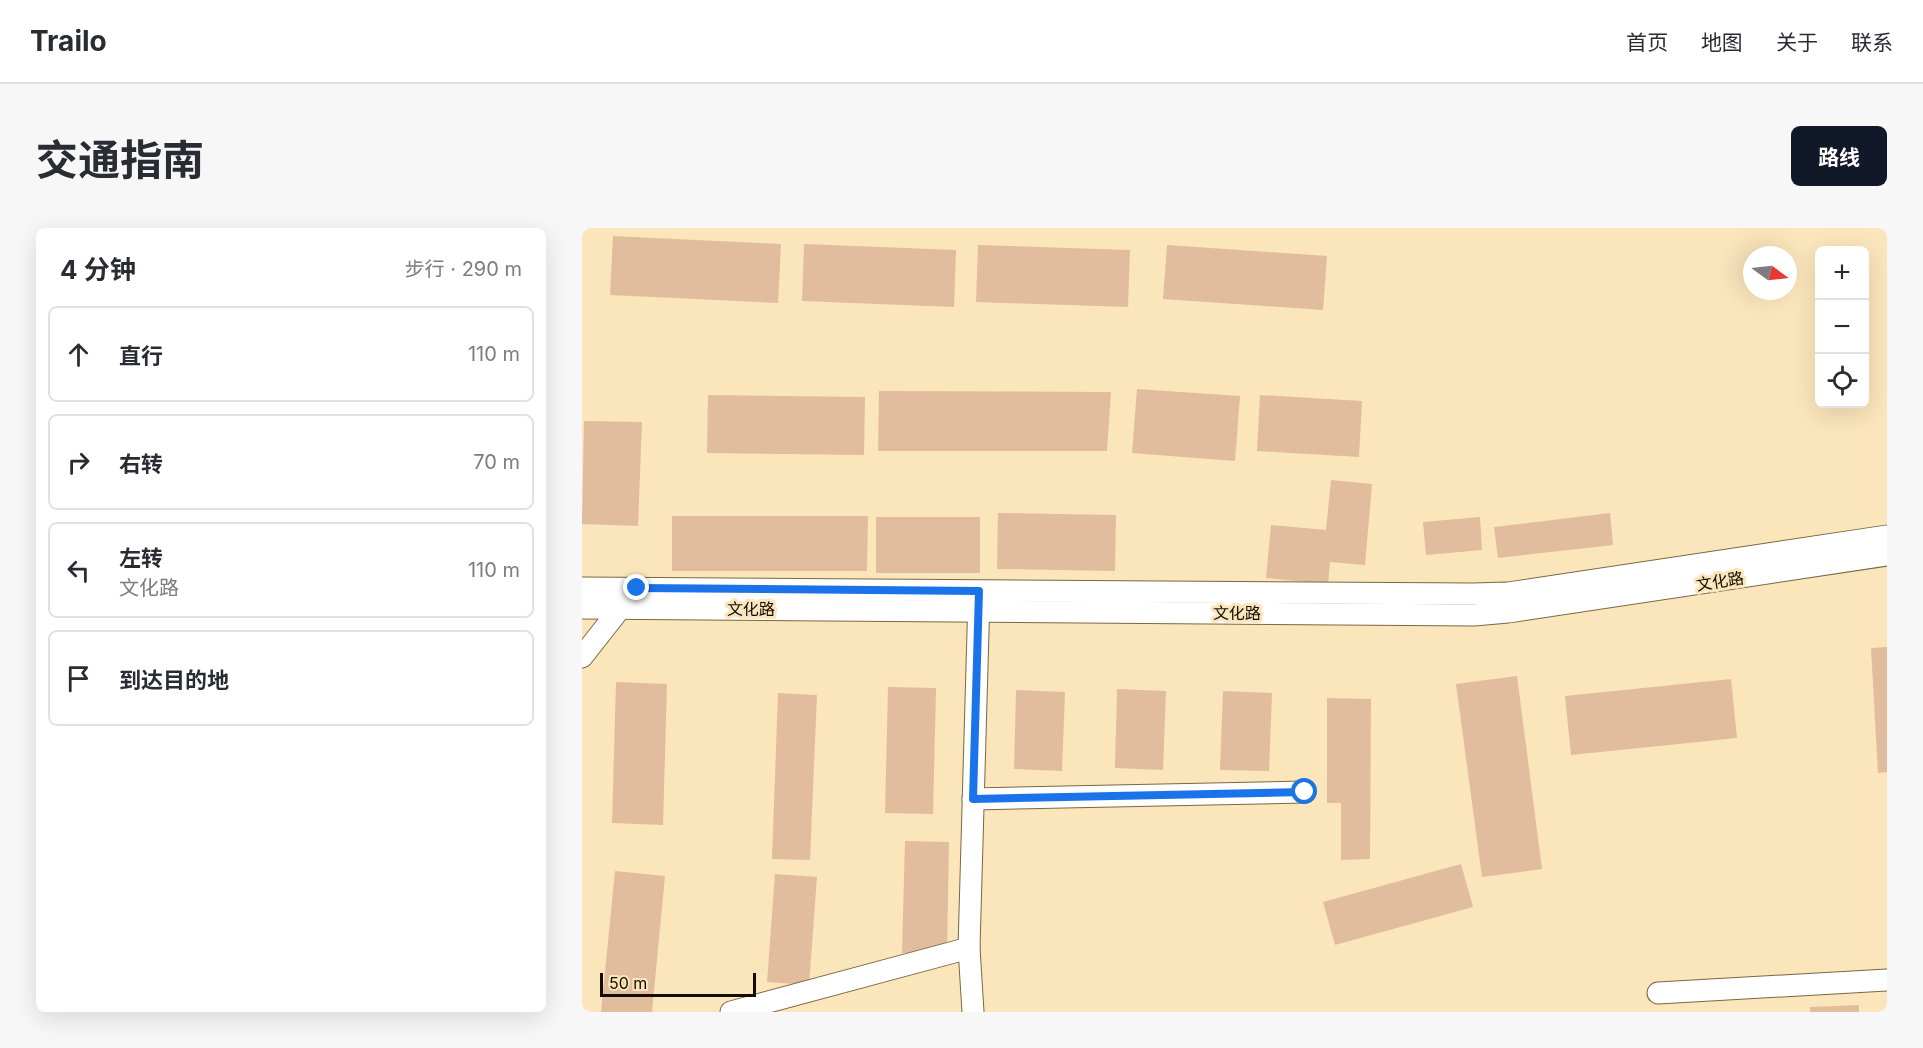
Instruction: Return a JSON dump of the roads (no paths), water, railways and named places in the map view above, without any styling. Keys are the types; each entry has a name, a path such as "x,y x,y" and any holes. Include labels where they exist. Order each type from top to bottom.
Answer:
{"street":[{"name":"文化路","path":"582,608 1508,593 1887,537"},
{"name":"文化路","path":"582,588 1473,615 1509,612 1887,555"},
{"path":"582,657 637,588"},
{"path":"973,1012 969,948 978,601"},
{"path":"973,799 1305,792"},
{"path":"731,1012 969,948"},
{"path":"1658,993 1887,980"}]}
